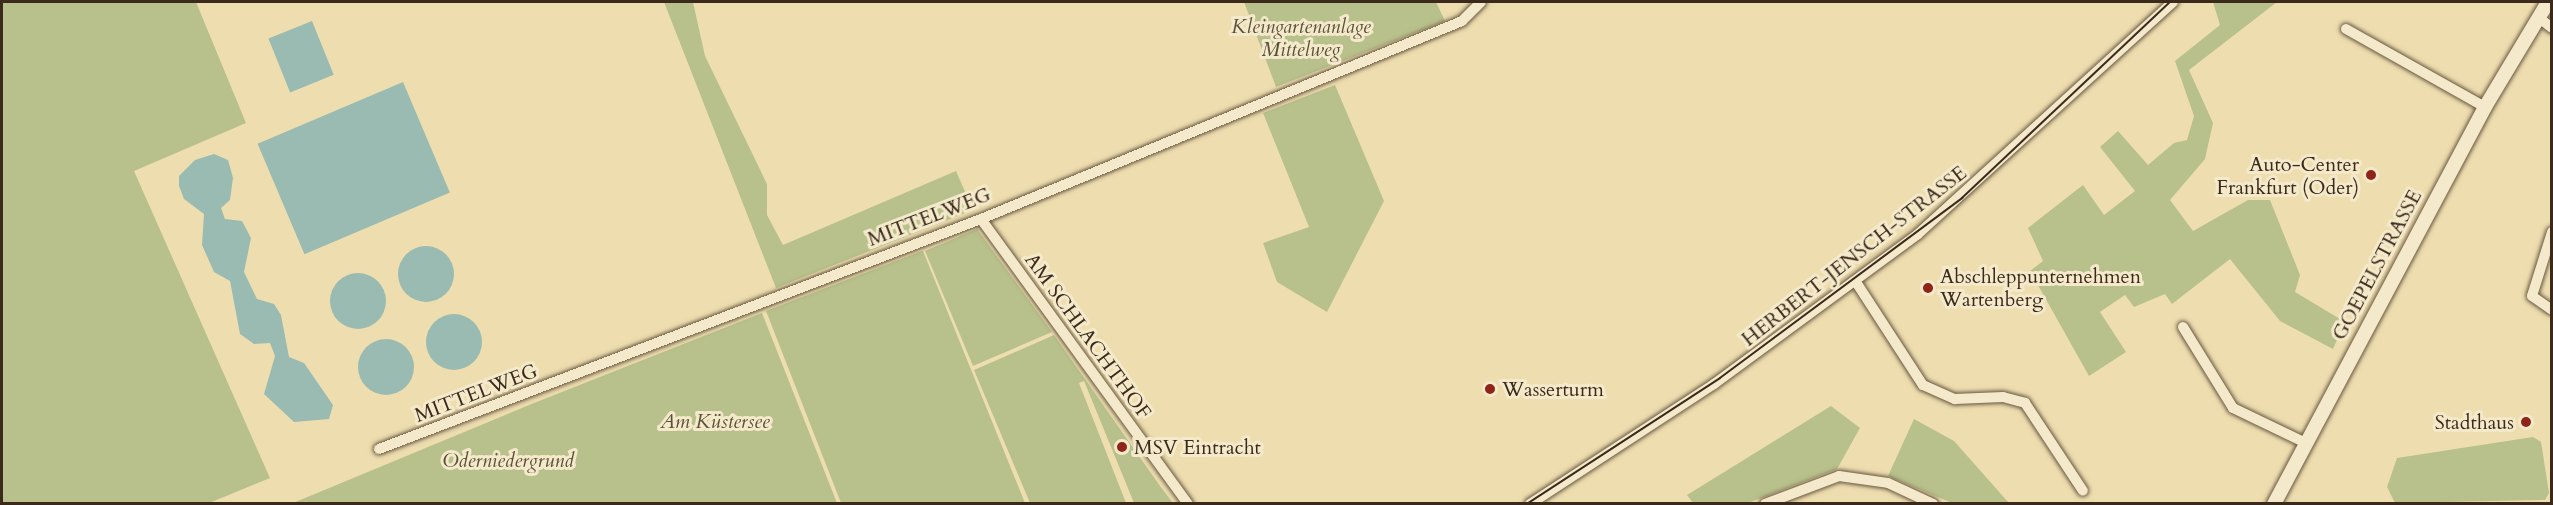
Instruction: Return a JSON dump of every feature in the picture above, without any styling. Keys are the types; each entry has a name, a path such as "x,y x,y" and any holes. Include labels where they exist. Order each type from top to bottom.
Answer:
{"street":[{"name":"MITTELWEG","path":"379,449 981,219 1462,21 1481,2"},
{"name":"HERBERT-JENSCH-STRASSE","path":"1530,504 1697,396 1856,282 1960,201 2173,2"},
{"name":"GOEPELSTRASSE","path":"2274,504 2304,442 2485,107 2548,2"},
{"path":"2538,17 2552,28"},
{"path":"2346,29 2485,107"},
{"name":"AM SCHLACHTHOF","path":"981,219 1188,504"},
{"path":"2552,232 2532,296 2552,309"},
{"path":"1856,282 1923,385 1955,399 2003,397 2025,403 2083,492"},
{"path":"2183,327 2233,408 2304,442"},
{"path":"1765,504 1839,476 1888,483 1933,504"}],"green space":[{"path":"2,2 196,2 246,123 134,171 270,478 209,503 2,503"},
{"path":"664,2 693,2 705,56 767,184 767,215 783,245 956,171 973,210 776,288"},
{"name":"Kleingartenanlage Mittelweg","path":"1244,2 1436,2 1445,21 1276,87"},
{"path":"2213,2 2277,2 2189,70 2213,123 2205,159 2170,200 2193,231 2248,200 2270,200 2300,275 2295,292 2345,322 2333,349 2280,321 2230,259 2172,304 2165,294 2134,307 2125,295 2100,312 2126,352 2089,376 2030,271 2043,261 2028,228 2083,185 2104,215 2135,191 2100,147 2118,131 2148,165 2174,143 2187,140 2194,116 2175,61 2220,25"},
{"path":"1335,85 1384,201 1327,312 1277,282 1263,243 1309,227 1263,113"},
{"path":"977,229 1052,332 973,366 925,251"},
{"path":"923,251 1025,503 841,503 766,311"},
{"name":"Am Küstersee","path":"762,313 837,503 293,503 534,403"},
{"path":"1054,335 1173,503 1134,503 1084,381 1079,383 1126,503 1030,503 974,370"},
{"path":"1831,406 1860,428 1837,469 1748,503 1693,503 1687,495"},
{"path":"1914,419 1954,441 2009,503 1952,503 1888,476"},
{"path":"2533,437 2541,442 2549,493 2545,500 2395,503 2387,487 2397,458"}],"water":[{"path":"312,21 334,75 290,92 268,39"},
{"path":"403,82 450,192 304,254 258,144"},
{"path":"214,154 228,160 233,178 230,200 221,208 225,219 242,221 251,238 244,272 257,299 274,304 281,315 289,357 304,363 333,405 329,419 294,422 264,394 275,356 270,343 254,344 240,334 230,281 214,272 202,245 204,214 184,199 179,186 179,176 195,160"},
{"path":"421,246 431,246 446,254 452,263 454,274 452,285 446,294 431,302 421,302 410,297 403,290 398,279 398,269 403,258 410,251"},
{"path":"353,273 363,273 378,281 384,290 386,301 384,312 378,321 363,329 353,329 342,324 335,317 330,306 330,296 335,285 342,278"},
{"path":"449,314 459,314 474,322 480,331 482,342 480,353 474,362 459,370 449,370 438,365 431,358 426,347 426,337 431,326 438,319"},
{"path":"381,339 391,339 406,347 412,356 414,367 412,378 406,387 391,395 381,395 370,390 363,383 358,372 358,362 363,351 370,344"}],"tram line":[{"path":"1527,504 1720,378 1962,198 2170,2"}],"place":[{"name":"Auto-Center Frankfurt (Oder)","path":"2371,175"},
{"name":"Abschleppunternehmen Wartenberg","path":"1928,288"},
{"name":"Wasserturm","path":"1490,389"},
{"name":"Stadthaus","path":"2526,422"},
{"name":"MSV Eintracht","path":"1122,447"}],"park label":[{"name":"Oderniedergrund","path":"508,460"}]}
